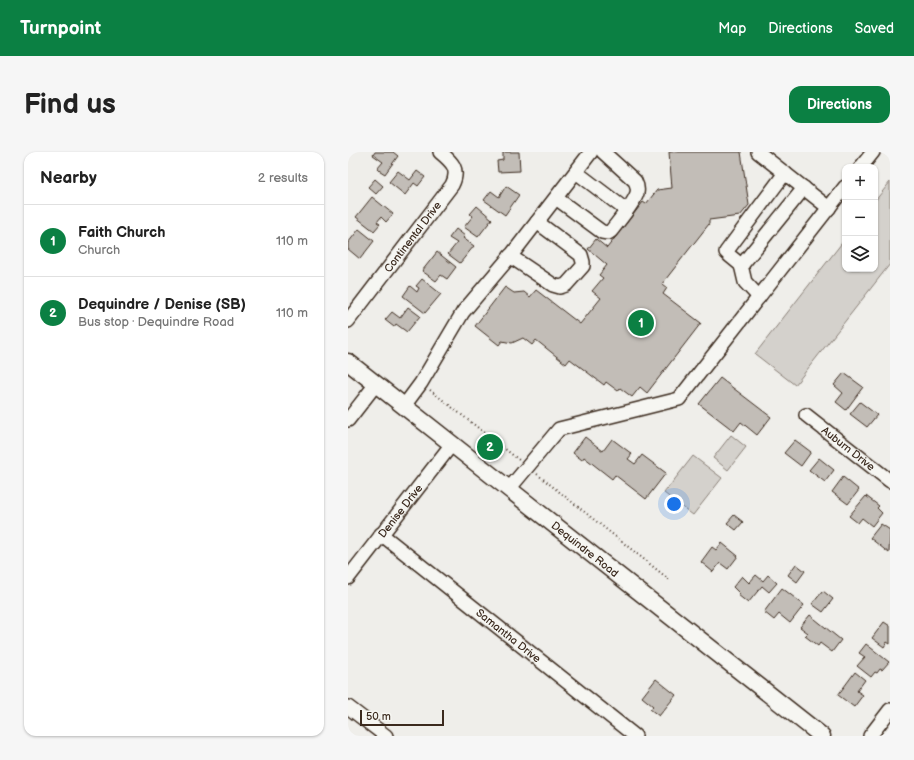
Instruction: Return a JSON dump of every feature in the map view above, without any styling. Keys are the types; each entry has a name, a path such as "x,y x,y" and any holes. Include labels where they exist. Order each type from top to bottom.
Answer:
{"main road":[{"name":"Dequindre Road","path":"348,362 822,736"}],"street":[{"name":"Continental Drive","path":"348,321 455,180 455,170 453,165 448,158 440,152"},
{"path":"404,406 421,382 463,312 510,256 591,152"},
{"path":"556,198 602,232 608,233 611,231 635,198 638,191 635,181 603,152"},
{"path":"758,152 829,208"},
{"path":"863,164 873,152"},
{"path":"576,172 626,210"},
{"path":"759,297 745,282 741,265 726,252 785,173"},
{"path":"741,266 804,188"},
{"path":"509,489 559,429 679,399 842,191"},
{"path":"510,256 553,285 560,287 566,285 583,266 584,262 581,255 537,222"},
{"path":"348,420 376,384"},
{"name":"Auburn Drive","path":"806,415 890,481"},
{"name":"Denise Drive","path":"348,578 452,444"},
{"name":"Samantha Drive","path":"381,534 635,736"},
{"path":"348,707 386,736"},
{"path":"870,736 890,710"}],"path":[{"path":"427,388 522,462"},
{"path":"533,471 671,581"}],"shaded area":[{"path":"890,182 890,264 795,385 755,354 842,243 842,272 878,272 878,197"},
{"path":"731,435 746,447 728,470 713,458"},
{"path":"693,456 722,478 693,515 664,493"}],"building":[{"path":"375,152 393,152 398,156 385,174 377,169 383,162 373,155"},
{"path":"503,152 519,152 520,171 498,172 497,161 503,160"},
{"path":"669,152 741,152 749,205 740,216 709,220 709,224 662,284 667,288 663,294 701,323 647,393 640,387 632,397 620,388 618,391 606,382 604,385 570,359 566,364 536,340 532,345 523,338 512,343 502,341 499,345 475,326 505,287 514,293 524,292 530,297 536,290 580,324 601,298 592,291 603,278 599,275 607,265 588,249 596,239 607,248 643,202 646,204 657,190 672,188"},
{"path":"398,171 410,180 417,171 425,177 418,186 414,183 405,195 389,182"},
{"path":"375,179 383,186 376,194 368,187"},
{"path":"506,186 519,195 505,215 484,200 491,191 499,197"},
{"path":"372,197 393,214 386,222 381,217 377,222 380,224 374,231 356,217"},
{"path":"477,206 492,219 478,237 464,227 473,216 470,214"},
{"path":"359,229 374,241 360,259 348,249 348,243"},
{"path":"456,229 465,236 463,238 474,246 460,263 448,254 457,243 449,238"},
{"path":"437,252 456,267 447,279 441,275 436,281 422,271"},
{"path":"422,279 441,294 425,313 403,296 410,286 417,292 419,288 416,286"},
{"path":"408,307 420,316 407,332 396,324 394,327 385,320 392,312 400,318"},
{"path":"844,373 863,387 846,410 836,402 843,393 834,385"},
{"path":"720,378 771,417 757,435 741,422 734,431 699,404"},
{"path":"860,402 877,415 867,427 850,414"},
{"path":"585,437 603,451 612,439 632,454 628,459 635,464 642,455 666,473 646,499 615,475 612,479 584,457 582,460 573,453"},
{"path":"795,440 811,452 801,466 784,453"},
{"path":"819,458 834,470 825,482 809,470"},
{"path":"843,477 859,490 848,504 832,492"},
{"path":"866,496 879,506 877,508 882,513 872,526 862,518 858,523 849,516"},
{"path":"734,515 743,522 736,530 727,523"},
{"path":"881,524 890,530 889,553 870,538"},
{"path":"722,543 738,556 728,569 720,563 713,572 701,562 712,547 716,550"},
{"path":"796,564 805,571 797,582 788,575"},
{"path":"756,575 763,581 768,575 777,583 769,592 762,586 748,603 738,595 740,594 733,587 742,576 749,583"},
{"path":"782,588 804,605 790,623 779,614 774,620 764,612"},
{"path":"823,591 833,599 823,612 812,604"},
{"path":"810,615 841,640 832,652 820,643 818,646 805,636 808,633 800,627"},
{"path":"884,622 890,626 890,644 887,642 884,647 872,638"},
{"path":"866,644 889,662 882,670 880,669 877,673 875,672 871,677 857,666 865,657 859,653"},
{"path":"855,672 865,680 857,691 863,695 854,707 838,695"},
{"path":"656,679 676,695 659,716 650,709 653,706 642,697"}],"place":[{"name":"Faith Church","path":"641,323"},
{"name":"Dequindre / Denise (SB)","path":"490,447"}]}
